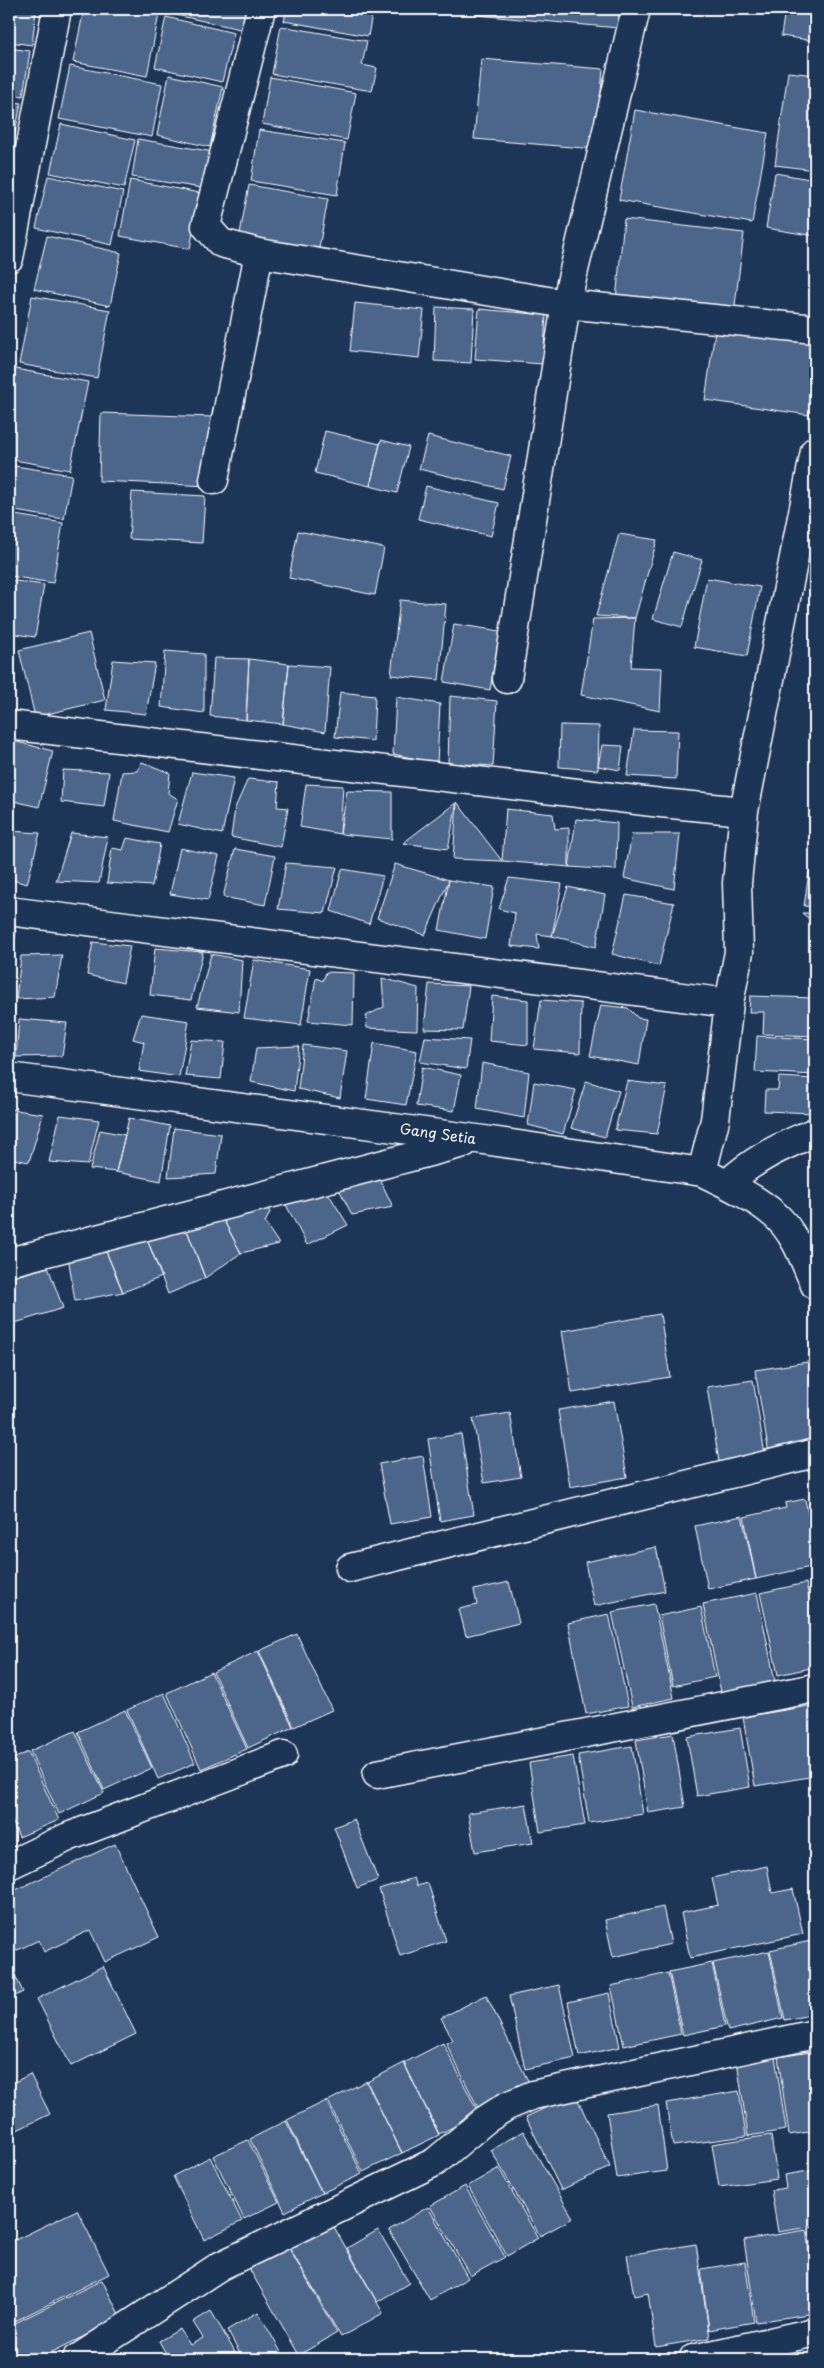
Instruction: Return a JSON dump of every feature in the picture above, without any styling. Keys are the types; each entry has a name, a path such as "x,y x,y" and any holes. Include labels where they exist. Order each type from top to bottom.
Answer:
{"street":[{"path":"9,258 57,9"},
{"path":"261,9 206,226 221,243 259,254 566,304 815,329"},
{"path":"507,679 566,304 636,9"},
{"path":"214,480 259,254"},
{"path":"702,1172 715,1120 730,1002 739,952 737,883 744,811 815,450"},
{"path":"9,725 661,803 744,811"},
{"path":"9,911 730,1002"},
{"name":"Gang Setia","path":"9,1077 477,1139 702,1172 736,1188 776,1216 794,1241 815,1285"},
{"path":"736,1188 736,1176 751,1164 769,1152 815,1132"},
{"path":"9,1262 477,1139"},
{"path":"350,1568 815,1453"},
{"path":"377,1774 815,1688"},
{"path":"9,1866 68,1837 283,1755"},
{"path":"77,2359 220,2266 435,2162 485,2120 507,2106 533,2095 815,2034"},
{"path":"693,2359 815,2332"}],"building":[{"path":"9,9 36,11 32,45 9,42"},
{"path":"84,9 160,9 147,76 73,62"},
{"path":"168,9 259,9 254,32 167,13"},
{"path":"287,9 373,9 368,36 284,21"},
{"path":"478,9 620,9 618,28 477,15"},
{"path":"785,9 815,9 815,41 781,36"},
{"path":"166,17 234,33 222,82 155,67"},
{"path":"281,26 367,41 362,65 377,68 372,91 272,74"},
{"path":"9,48 30,51 23,96 9,94"},
{"path":"481,59 603,69 596,149 474,139"},
{"path":"70,66 162,84 152,137 59,119"},
{"path":"788,72 815,75 815,170 775,165"},
{"path":"169,75 223,87 210,147 157,135"},
{"path":"270,77 356,93 347,140 262,124"},
{"path":"9,101 21,103 10,159 9,159"},
{"path":"635,110 768,133 752,223 619,200"},
{"path":"61,124 135,140 124,188 50,173"},
{"path":"259,130 345,143 337,195 251,181"},
{"path":"138,139 214,152 208,189 132,177"},
{"path":"775,173 815,180 815,236 766,228"},
{"path":"48,176 123,192 112,245 36,228"},
{"path":"130,180 200,193 190,249 120,236"},
{"path":"249,185 328,199 318,253 239,239"},
{"path":"624,219 744,233 734,313 616,300"},
{"path":"47,236 121,253 110,306 34,289"},
{"path":"32,296 110,310 97,378 19,364"},
{"path":"355,303 424,310 419,358 350,351"},
{"path":"436,307 474,309 471,363 434,361"},
{"path":"479,309 546,315 543,364 475,359"},
{"path":"716,324 815,338 815,370 809,415 705,400"},
{"path":"15,369 88,382 70,470 9,459 9,401"},
{"path":"101,413 213,417 210,486 99,481"},
{"path":"325,431 380,444 370,486 315,473"},
{"path":"428,436 511,456 503,489 419,469"},
{"path":"381,440 409,447 397,493 370,486"},
{"path":"9,465 72,475 64,519 9,510"},
{"path":"426,486 499,503 491,536 418,519"},
{"path":"132,492 205,496 202,543 129,539"},
{"path":"9,514 63,523 53,583 9,576"},
{"path":"298,531 384,548 375,595 289,578"},
{"path":"619,534 657,540 635,618 596,616"},
{"path":"673,552 702,560 682,627 653,619"},
{"path":"707,578 760,587 747,656 694,647"},
{"path":"9,580 44,585 35,637 9,633"},
{"path":"400,600 446,604 439,680 391,675"},
{"path":"635,618 631,667 662,668 660,711 581,695 593,619"},
{"path":"454,624 500,631 490,690 444,682"},
{"path":"89,633 105,700 35,717 19,650"},
{"path":"165,651 204,654 204,713 161,707"},
{"path":"214,658 249,659 246,720 210,716"},
{"path":"249,659 289,664 283,724 246,720"},
{"path":"113,660 155,663 146,714 106,710"},
{"path":"289,664 330,667 325,732 283,724"},
{"path":"340,692 375,696 373,741 335,737"},
{"path":"450,696 497,701 493,766 448,763"},
{"path":"396,697 440,704 437,763 393,754"},
{"path":"560,725 599,726 598,770 559,767"},
{"path":"634,730 678,731 676,779 627,776"},
{"path":"13,741 53,751 39,807 9,800 9,756"},
{"path":"602,745 623,746 620,770 598,766"},
{"path":"142,762 170,773 168,793 178,799 168,832 114,821 122,772 137,771"},
{"path":"63,770 109,772 104,807 61,802"},
{"path":"192,772 234,778 222,834 178,824"},
{"path":"248,779 279,782 277,807 288,808 281,847 231,837 235,808"},
{"path":"306,784 343,786 340,834 300,827"},
{"path":"347,791 392,792 392,839 340,834"},
{"path":"457,802 502,861 453,859"},
{"path":"457,802 448,849 403,843"},
{"path":"506,809 553,814 555,829 569,828 569,867 502,861"},
{"path":"576,819 617,823 616,870 569,867"},
{"path":"9,831 40,833 27,884 9,879"},
{"path":"71,833 108,837 99,883 56,881"},
{"path":"632,834 680,834 674,889 624,878"},
{"path":"127,838 160,844 152,886 107,883 112,848 123,850"},
{"path":"180,848 219,856 208,900 170,894"},
{"path":"235,849 275,856 265,905 223,897"},
{"path":"286,863 337,867 325,913 278,909"},
{"path":"395,864 449,880 425,935 377,918"},
{"path":"342,869 383,876 369,924 331,911"},
{"path":"809,872 815,872 815,907 804,906"},
{"path":"509,878 562,884 552,936 537,934 539,949 511,946 515,913 499,909"},
{"path":"449,880 494,887 485,939 439,930"},
{"path":"568,887 605,895 596,947 552,936"},
{"path":"626,895 674,903 659,966 612,954"},
{"path":"802,913 815,913 815,924"},
{"path":"9,930 16,931 9,975"},
{"path":"93,942 130,946 123,983 87,975"},
{"path":"155,948 203,952 191,1000 150,995"},
{"path":"211,954 242,960 239,1012 197,1007"},
{"path":"62,955 55,997 16,999 21,956"},
{"path":"254,960 310,969 301,1025 244,1018"},
{"path":"326,972 354,973 353,1025 308,1021 316,978 323,981"},
{"path":"382,978 418,988 417,1030 367,1028 366,1016 384,1007"},
{"path":"429,984 469,986 463,1030 424,1029"},
{"path":"492,996 528,1000 528,1045 489,1041"},
{"path":"750,996 815,998 815,1036 763,1034 764,1012 749,1012"},
{"path":"541,1000 581,1003 580,1053 534,1049"},
{"path":"9,1004 15,1006 9,1047"},
{"path":"601,1005 628,1008 638,1018 646,1019 639,1065 590,1056"},
{"path":"141,1014 189,1021 179,1077 139,1071 144,1042 133,1039"},
{"path":"19,1019 67,1023 62,1056 16,1057"},
{"path":"757,1036 815,1039 815,1075 755,1072"},
{"path":"425,1037 470,1040 466,1069 420,1062"},
{"path":"191,1040 225,1042 221,1079 185,1076"},
{"path":"374,1043 417,1051 406,1105 366,1099"},
{"path":"303,1045 347,1051 340,1098 298,1089"},
{"path":"299,1046 294,1091 251,1082 256,1048"},
{"path":"482,1063 529,1072 524,1118 477,1109"},
{"path":"422,1067 461,1075 454,1111 416,1106"},
{"path":"779,1077 815,1079 815,1113 764,1111 765,1090 778,1090"},
{"path":"586,1081 619,1091 605,1137 571,1128"},
{"path":"627,1081 667,1086 657,1134 615,1130"},
{"path":"534,1082 576,1090 563,1134 528,1125"},
{"path":"9,1109 43,1114 29,1162 9,1158"},
{"path":"60,1115 99,1120 88,1165 49,1162"},
{"path":"129,1118 170,1126 161,1181 116,1172"},
{"path":"174,1128 221,1134 216,1174 168,1177"},
{"path":"100,1130 125,1135 116,1172 90,1169"},
{"path":"375,1169 393,1207 352,1215 335,1181"},
{"path":"323,1185 348,1225 307,1245 284,1201"},
{"path":"261,1197 270,1212 265,1223 279,1244 241,1253 223,1219"},
{"path":"223,1219 241,1253 205,1278 185,1225"},
{"path":"185,1225 205,1278 168,1294 147,1239"},
{"path":"147,1239 162,1277 123,1292 105,1249"},
{"path":"105,1249 123,1292 75,1301 68,1256"},
{"path":"48,1267 63,1308 15,1323 9,1304 9,1278"},
{"path":"660,1314 670,1377 572,1393 562,1331"},
{"path":"814,1361 815,1447 769,1454 755,1370"},
{"path":"753,1380 765,1455 719,1462 707,1387"},
{"path":"614,1401 627,1477 570,1487 558,1410"},
{"path":"510,1413 521,1477 484,1483 473,1419"},
{"path":"461,1434 474,1515 440,1521 428,1439"},
{"path":"423,1456 432,1517 390,1524 379,1464"},
{"path":"805,1499 815,1549 815,1566 756,1579 744,1517 786,1508 785,1503"},
{"path":"742,1516 756,1579 708,1589 695,1526"},
{"path":"656,1547 665,1591 594,1606 585,1562"},
{"path":"815,1577 815,1607 809,1578"},
{"path":"509,1582 519,1623 466,1636 459,1609 477,1605 474,1590"},
{"path":"806,1583 815,1628 815,1667 778,1675 760,1593"},
{"path":"757,1593 775,1681 721,1692 703,1604"},
{"path":"654,1604 674,1698 632,1707 612,1612"},
{"path":"701,1607 715,1677 673,1686 659,1616"},
{"path":"609,1614 628,1706 586,1714 568,1623"},
{"path":"297,1634 332,1710 294,1727 259,1651"},
{"path":"258,1651 293,1727 248,1748 213,1672"},
{"path":"211,1672 247,1749 201,1769 167,1693"},
{"path":"164,1693 195,1763 158,1779 127,1710"},
{"path":"815,1705 815,1776 755,1786 743,1717"},
{"path":"125,1710 152,1768 104,1790 78,1732"},
{"path":"740,1728 750,1787 697,1796 687,1737"},
{"path":"75,1731 104,1793 59,1814 30,1751"},
{"path":"673,1734 685,1807 648,1813 636,1740"},
{"path":"632,1746 643,1814 589,1823 578,1755"},
{"path":"28,1752 59,1820 19,1837 9,1814 9,1761"},
{"path":"573,1756 585,1825 540,1832 529,1763"},
{"path":"526,1804 533,1843 475,1852 468,1813"},
{"path":"354,1819 378,1880 357,1888 334,1827"},
{"path":"115,1844 159,1937 105,1962 90,1930 44,1952 39,1940 13,1952 9,1943 9,1922 13,1920 9,1910 9,1893"},
{"path":"767,1866 772,1893 793,1889 803,1934 690,1958 681,1913 718,1905 712,1878"},
{"path":"414,1878 417,1886 428,1883 446,1941 400,1956 379,1889"},
{"path":"663,1907 671,1944 613,1957 605,1920"},
{"path":"815,1940 815,2014 785,2020 770,1950"},
{"path":"769,1951 783,2018 728,2031 713,1963"},
{"path":"9,1963 23,1992 9,1999"},
{"path":"712,1963 725,2026 683,2035 669,1972"},
{"path":"103,1966 136,2034 71,2066 37,1999"},
{"path":"668,1973 681,2034 624,2046 611,1986"},
{"path":"559,1985 575,2058 525,2069 509,1996"},
{"path":"609,1993 620,2047 579,2056 568,2002"},
{"path":"486,1995 531,2087 480,2112 446,2043 453,2040 441,2018"},
{"path":"443,2043 479,2114 439,2134 404,2063"},
{"path":"811,2052 815,2081 815,2131 789,2135 778,2057"},
{"path":"775,2056 786,2130 748,2136 737,2061"},
{"path":"404,2063 439,2135 402,2153 367,2082"},
{"path":"30,2074 50,2114 9,2134 9,2075 13,2083"},
{"path":"366,2081 402,2153 363,2172 328,2101"},
{"path":"739,2091 746,2136 673,2146 666,2103"},
{"path":"575,2094 610,2167 561,2190 526,2117"},
{"path":"326,2101 362,2174 322,2193 287,2120"},
{"path":"658,2105 667,2171 617,2178 607,2113"},
{"path":"286,2121 322,2193 285,2212 250,2139"},
{"path":"523,2131 573,2218 540,2236 491,2150"},
{"path":"771,2135 777,2179 719,2187 712,2144"},
{"path":"248,2140 279,2202 244,2219 213,2156"},
{"path":"210,2157 242,2221 204,2240 173,2176"},
{"path":"499,2168 538,2238 507,2256 468,2186"},
{"path":"815,2170 815,2226 778,2232 771,2190 786,2188 784,2175"},
{"path":"465,2186 505,2257 470,2276 430,2206"},
{"path":"428,2207 468,2278 430,2300 389,2230"},
{"path":"77,2210 109,2274 9,2324 9,2243"},
{"path":"329,2218 383,2313 341,2337 286,2242"},
{"path":"378,2230 409,2283 377,2302 347,2248"},
{"path":"806,2230 815,2291 815,2313 756,2322 744,2240"},
{"path":"815,2241 815,2270 811,2242"},
{"path":"286,2243 337,2333 299,2355 247,2265"},
{"path":"696,2244 710,2338 656,2347 648,2293 634,2296 627,2255"},
{"path":"745,2262 754,2322 709,2330 701,2269"},
{"path":"102,2280 121,2318 38,2359 20,2359 9,2336 9,2326"},
{"path":"211,2311 235,2352 223,2359 169,2359 159,2341 180,2329 190,2345 203,2338 193,2322"},
{"path":"258,2312 285,2359 243,2359 227,2330"}]}
